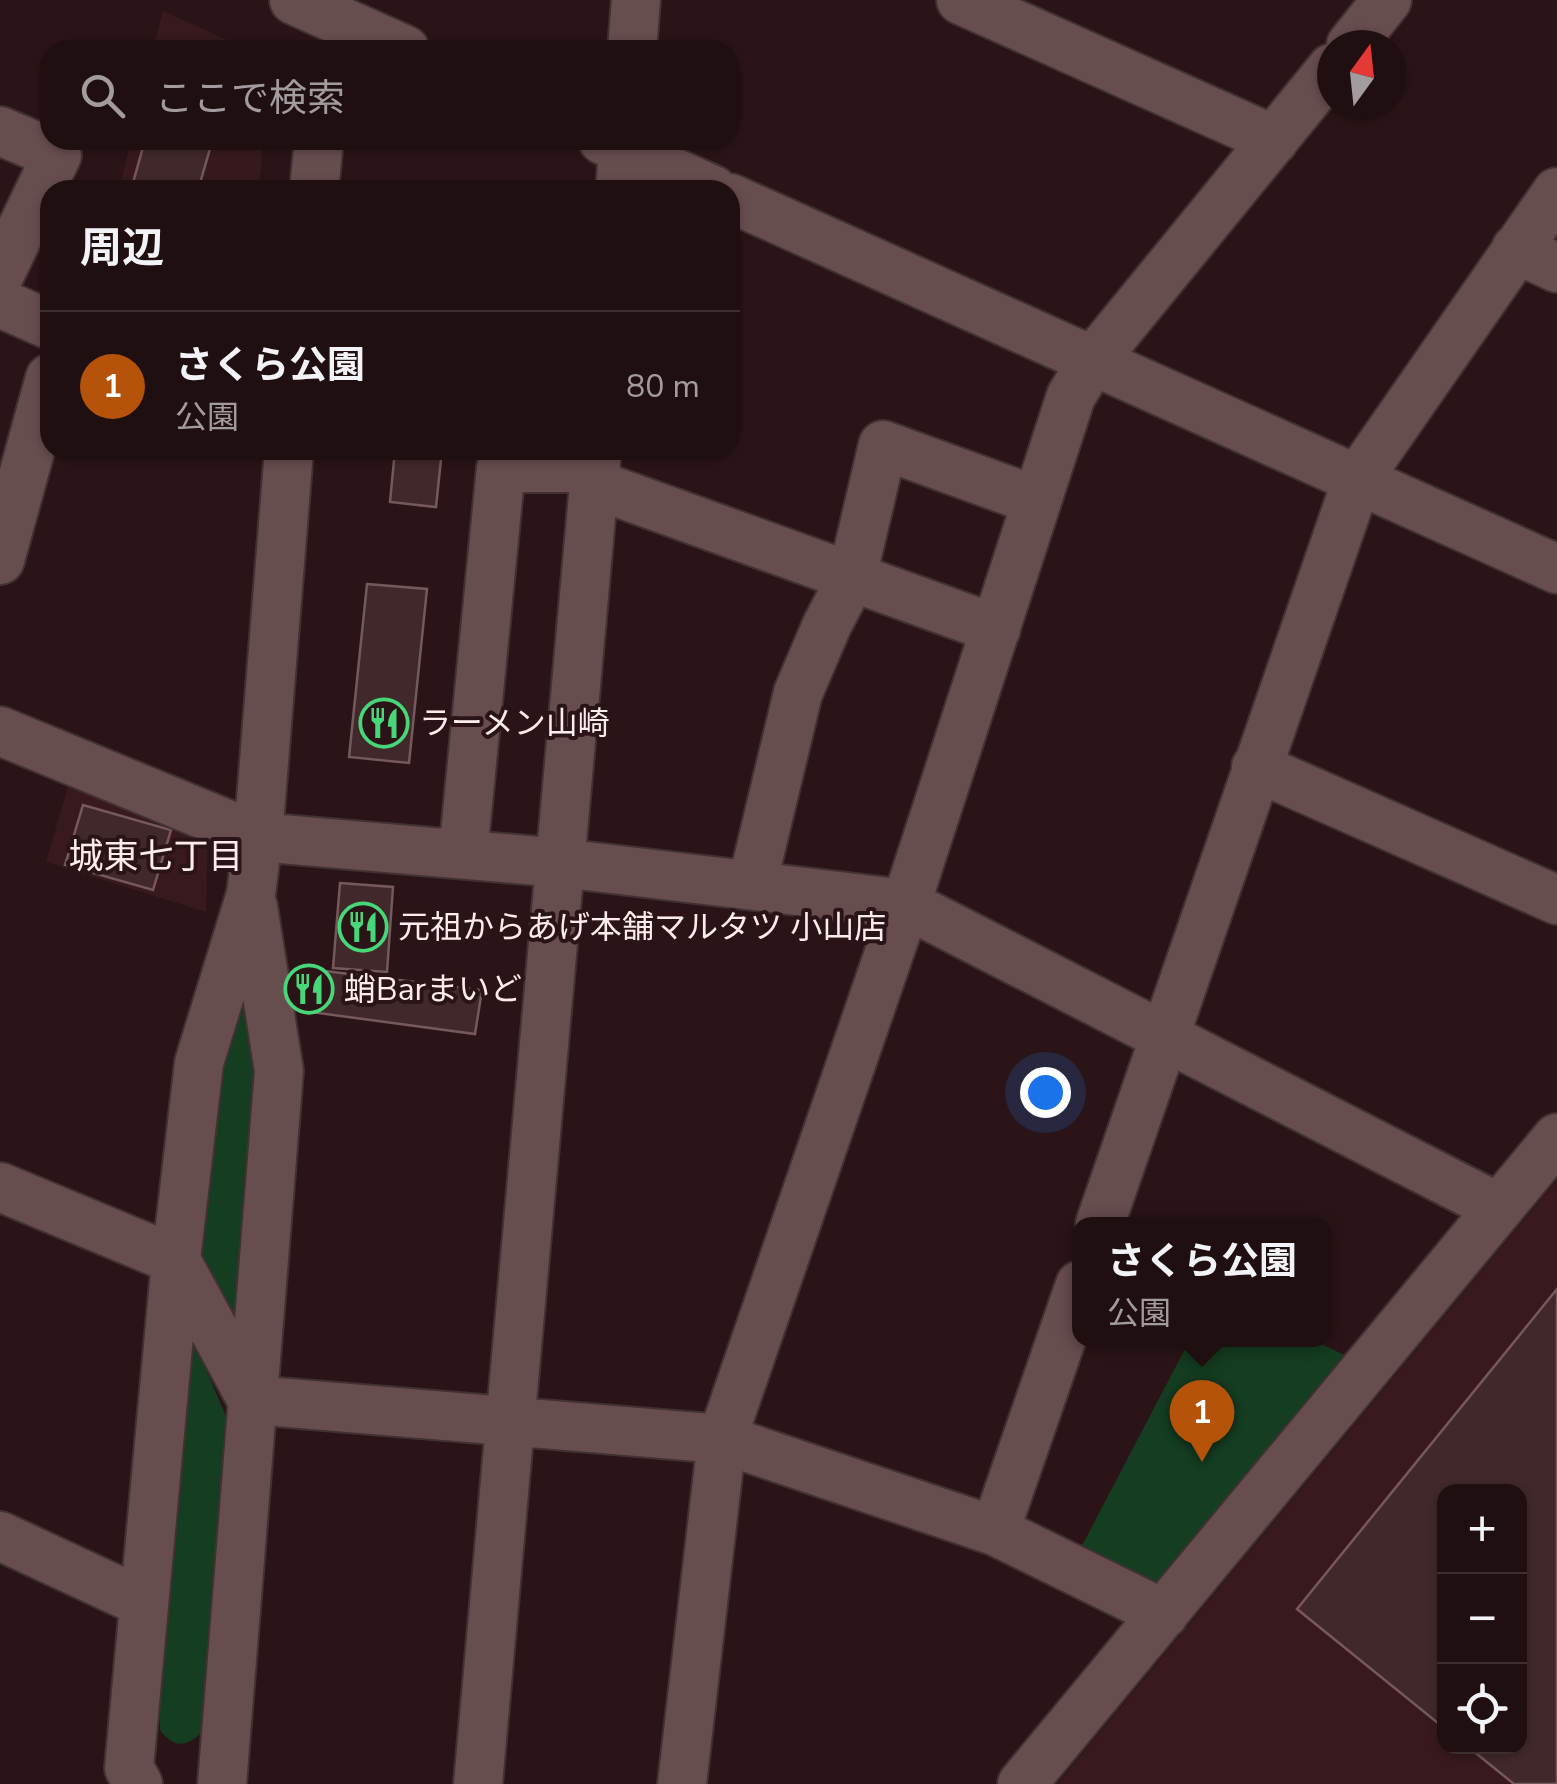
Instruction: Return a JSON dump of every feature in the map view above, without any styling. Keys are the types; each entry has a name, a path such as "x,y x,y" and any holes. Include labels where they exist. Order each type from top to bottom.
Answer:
{"street":[{"path":"633,40 636,0"},
{"path":"961,0 1274,140"},
{"path":"1362,30 1387,0"},
{"path":"322,17 380,40"},
{"path":"682,1784 722,1439 906,904 1071,396 1092,362 1317,87"},
{"path":"0,131 40,148"},
{"path":"45,150 57,155 45,180"},
{"path":"315,180 318,150"},
{"path":"618,155 686,180"},
{"path":"0,274 40,190"},
{"path":"1102,1217 1357,480 1537,258 1557,192"},
{"path":"740,203 1557,570"},
{"path":"0,303 40,321"},
{"path":"0,560 40,414"},
{"path":"752,885 798,693 852,577 883,445 1037,501"},
{"path":"138,1784 129,1768 198,1063 251,894 287,460"},
{"path":"463,854 501,468 596,467 852,577 996,629"},
{"path":"478,1784 596,467"},
{"path":"0,731 258,837 562,863 906,904 1500,1208"},
{"path":"1256,767 1557,900"},
{"path":"222,1784 279,1071 251,894"},
{"path":"1022,1784 1557,1138"},
{"path":"0,1187 176,1260 252,1400"},
{"path":"995,1531 1072,1308"},
{"path":"252,1400 722,1439 995,1531 1164,1614"},
{"path":"0,1536 144,1602"}],"shaded area":[{"path":"163,11 227,40 156,40"},
{"path":"129,150 262,150 260,180 121,180"},
{"path":"74,766 208,824 206,912 46,862"},
{"path":"1557,1180 1557,1784 1057,1784"}],"green space":[{"path":"245,1008 258,1059 238,1354 195,1262 217,1052 239,1011"},
{"path":"193,1339 231,1428 208,1727 190,1741 178,1744 160,1730 160,1633 187,1342"},
{"path":"1186,1347 1328,1347 1359,1362 1161,1606 1074,1561"}],"building":[{"path":"142,150 210,150 201,180 134,180"},
{"path":"394,460 441,460 436,507 390,502"},
{"path":"367,584 427,589 409,763 349,757"},
{"path":"83,805 171,830 153,890 65,865"},
{"name":"元祖からあげ本舗マルタツ 小山店","path":"340,883 393,887 387,972 333,968"},
{"path":"300,968 482,990 475,1034 296,1010"},
{"path":"1557,1289 1557,1784 1514,1784 1477,1754 1527,1754 1527,1484 1437,1484 1437,1722 1297,1609"}],"place":[{"name":"ラーメン山崎","path":"384,723"},
{"name":"元祖からあげ本舗マルタツ 小山店","path":"363,927"},
{"name":"蛸Barまいど","path":"309,989"},
{"name":"さくら公園","path":"1202,1462"}],"district":[{"name":"城東七丁目","path":"156,856"}]}
